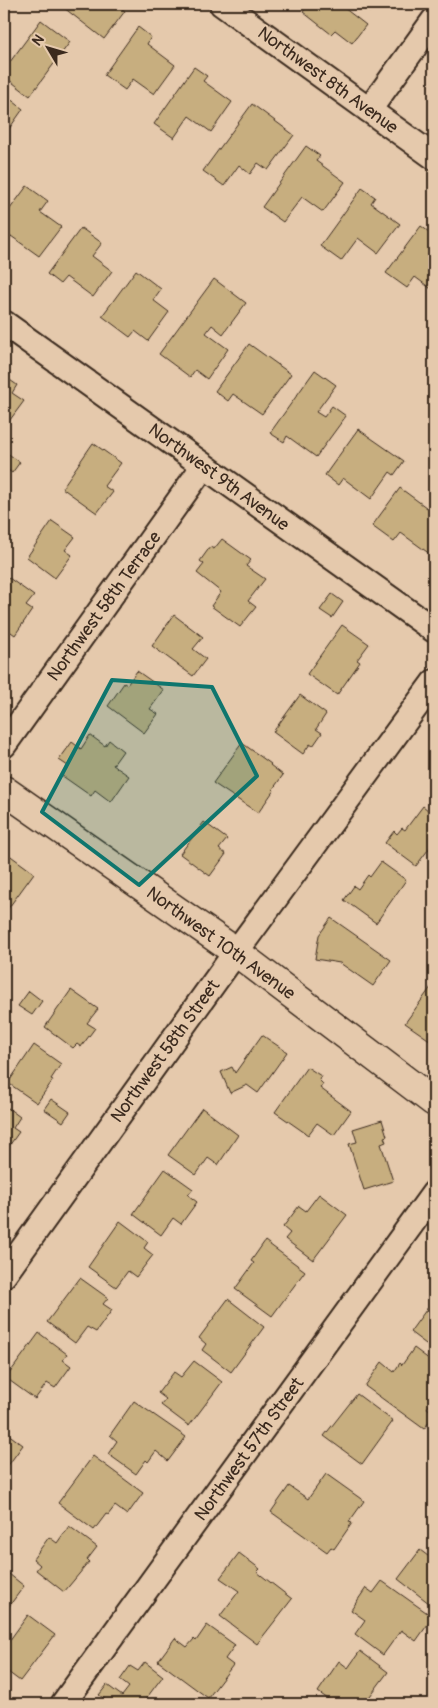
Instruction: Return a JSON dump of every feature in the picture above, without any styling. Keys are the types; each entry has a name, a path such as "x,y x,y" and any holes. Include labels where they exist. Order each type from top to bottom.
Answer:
{"street":[{"name":"Northwest 8th Avenue","path":"222,4 434,157"},
{"path":"369,110 434,20"},
{"name":"Northwest 9th Avenue","path":"4,323 203,467 434,630"},
{"name":"Northwest 58th Terrace","path":"4,745 203,467"},
{"name":"Northwest 58th Street","path":"4,1275 236,952 434,682"},
{"name":"Northwest 10th Avenue","path":"4,790 236,952 434,1102"},
{"name":"Northwest 57th Street","path":"63,1704 434,1193"}],"highlighted area":[{"path":"112,680 212,687 257,776 139,885 42,812"}],"building":[{"path":"59,4 116,4 125,11 104,39"},
{"path":"309,4 339,4 366,25 352,43 335,30 331,34 303,12"},
{"path":"360,4 376,4 370,12"},
{"path":"41,20 70,42 30,96 4,76 4,70"},
{"path":"138,27 151,37 147,44 175,65 154,94 133,79 125,90 104,75"},
{"path":"194,67 207,76 203,81 232,102 211,132 189,116 174,138 154,124"},
{"path":"4,94 23,109 4,136"},
{"path":"252,104 294,135 268,170 258,163 250,174 239,165 224,186 203,171"},
{"path":"306,146 320,156 316,161 345,182 323,212 302,197 283,222 262,207"},
{"path":"27,186 48,201 40,212 61,227 39,256 11,236 7,241 4,239 4,217"},
{"path":"362,188 375,197 371,203 400,224 378,253 358,238 341,261 320,246"},
{"path":"421,226 433,235 429,241 434,246 434,291 415,277 407,288 386,273"},
{"path":"81,228 102,243 92,256 112,271 93,297 66,277 60,284 47,274"},
{"path":"136,270 161,289 153,300 169,312 148,341 135,331 130,337 102,316"},
{"path":"214,279 246,303 223,334 212,325 206,333 228,349 207,379 195,370 190,377 159,354"},
{"path":"249,344 291,374 262,414 233,394 228,401 215,391"},
{"path":"315,370 336,385 316,412 324,417 332,406 346,416 316,457 287,436 284,442 270,433"},
{"path":"4,376 17,385 12,393 24,401 4,428"},
{"path":"358,429 404,461 394,475 390,472 371,499 343,478 338,485 325,475"},
{"path":"93,443 121,463 104,486 113,492 97,513 62,488"},
{"path":"4,451 20,462 12,473 4,467"},
{"path":"400,488 434,513 434,557 401,533 394,542 372,526"},
{"path":"52,521 75,537 65,550 72,555 55,578 27,557"},
{"path":"222,539 251,560 246,566 265,579 248,601 256,607 240,627 211,606 221,592 197,573 204,564 200,561 210,547 214,549"},
{"path":"9,578 34,596 26,606 32,610 15,635 4,627 4,584"},
{"path":"332,594 343,602 332,618 320,610"},
{"path":"174,615 203,637 193,649 206,659 193,676 152,646"},
{"path":"342,625 369,644 357,660 360,662 337,695 307,674"},
{"path":"137,671 164,690 150,709 158,714 144,733 108,706 124,683 127,685"},
{"path":"300,695 326,714 316,729 322,733 313,746 310,744 303,754 273,732"},
{"path":"90,735 105,746 109,740 123,751 113,765 129,776 111,802 95,790 91,796 61,775 68,766 59,760 72,742 81,749"},
{"path":"242,743 283,775 258,813 213,783"},
{"path":"423,806 434,815 434,842 416,866 385,843 394,831 397,834 402,828 405,830"},
{"path":"204,822 227,839 219,849 226,854 210,876 180,854"},
{"path":"8,854 34,873 7,910 4,908 4,860"},
{"path":"381,862 406,880 376,923 344,900 354,886 358,889"},
{"path":"331,918 391,960 373,986 340,963 315,959 319,935"},
{"path":"434,983 434,1043 405,1023"},
{"path":"71,990 98,1009 87,1023 95,1028 81,1047 77,1044 73,1048 45,1027"},
{"path":"29,991 42,1001 32,1015 18,1006"},
{"path":"262,1035 287,1052 258,1093 247,1085 230,1093 221,1072 232,1067 235,1073"},
{"path":"34,1045 61,1064 51,1079 53,1080 37,1103 8,1083"},
{"path":"307,1067 321,1076 319,1080 323,1084 320,1088 351,1111 334,1135 317,1123 308,1135 275,1112"},
{"path":"51,1099 70,1112 63,1122 44,1109"},
{"path":"4,1105 20,1117 13,1128 19,1132 4,1153"},
{"path":"202,1108 238,1135 218,1165 208,1158 196,1175 168,1155"},
{"path":"382,1120 387,1136 384,1137 386,1142 381,1144 393,1181 364,1190 349,1144 357,1142 353,1129"},
{"path":"165,1169 193,1189 188,1195 197,1202 181,1224 173,1218 161,1235 133,1214"},
{"path":"319,1194 347,1215 313,1260 285,1239 290,1233 283,1227 299,1206 306,1211"},
{"path":"120,1221 148,1242 144,1248 153,1255 136,1277 128,1271 116,1287 88,1267"},
{"path":"265,1241 305,1271 272,1316 235,1289 254,1263 251,1261"},
{"path":"80,1278 108,1298 103,1304 112,1310 96,1332 87,1327 75,1343 47,1322"},
{"path":"228,1299 264,1327 231,1372 202,1350 206,1344 199,1338"},
{"path":"434,1299 434,1350 410,1332"},
{"path":"39,1333 67,1354 63,1360 71,1366 55,1388 47,1383 35,1399 6,1378"},
{"path":"414,1348 434,1363 434,1381 432,1383 434,1385 434,1398 427,1408 434,1415 424,1429 365,1386 382,1362 394,1372 400,1363 402,1365"},
{"path":"194,1361 222,1382 189,1426 161,1405 166,1399 158,1393 174,1372 181,1377"},
{"path":"357,1394 393,1421 362,1464 324,1436"},
{"path":"134,1401 186,1437 168,1461 156,1451 148,1462 146,1460 136,1474 108,1454 117,1441 110,1435"},
{"path":"4,1431 23,1445 4,1471"},
{"path":"93,1456 143,1493 127,1515 115,1506 108,1515 106,1514 94,1530 58,1503"},
{"path":"326,1474 364,1501 349,1522 352,1523 334,1549 331,1547 327,1552 271,1512 289,1486 308,1499"},
{"path":"69,1526 97,1547 87,1560 89,1562 64,1592 36,1570 40,1565 33,1559 49,1537 57,1543"},
{"path":"434,1548 434,1607 398,1579 420,1550 428,1556"},
{"path":"239,1553 260,1569 257,1572 292,1599 257,1644 220,1616 239,1591 220,1578"},
{"path":"4,1570 24,1586 4,1613"},
{"path":"382,1581 433,1617 416,1641 401,1630 383,1655 355,1634 365,1620 351,1610 366,1588 373,1593"},
{"path":"28,1615 55,1635 20,1681 4,1669 4,1648"},
{"path":"207,1625 235,1645 225,1659 233,1665 208,1698 158,1661 175,1638 187,1647 194,1639 196,1641"},
{"path":"360,1651 388,1672 364,1704 335,1704 318,1692 339,1661 348,1668"},
{"path":"145,1662 163,1676 142,1704 102,1704 106,1700 99,1695 107,1685 122,1696 129,1687 120,1680 130,1666 138,1671"}]}
